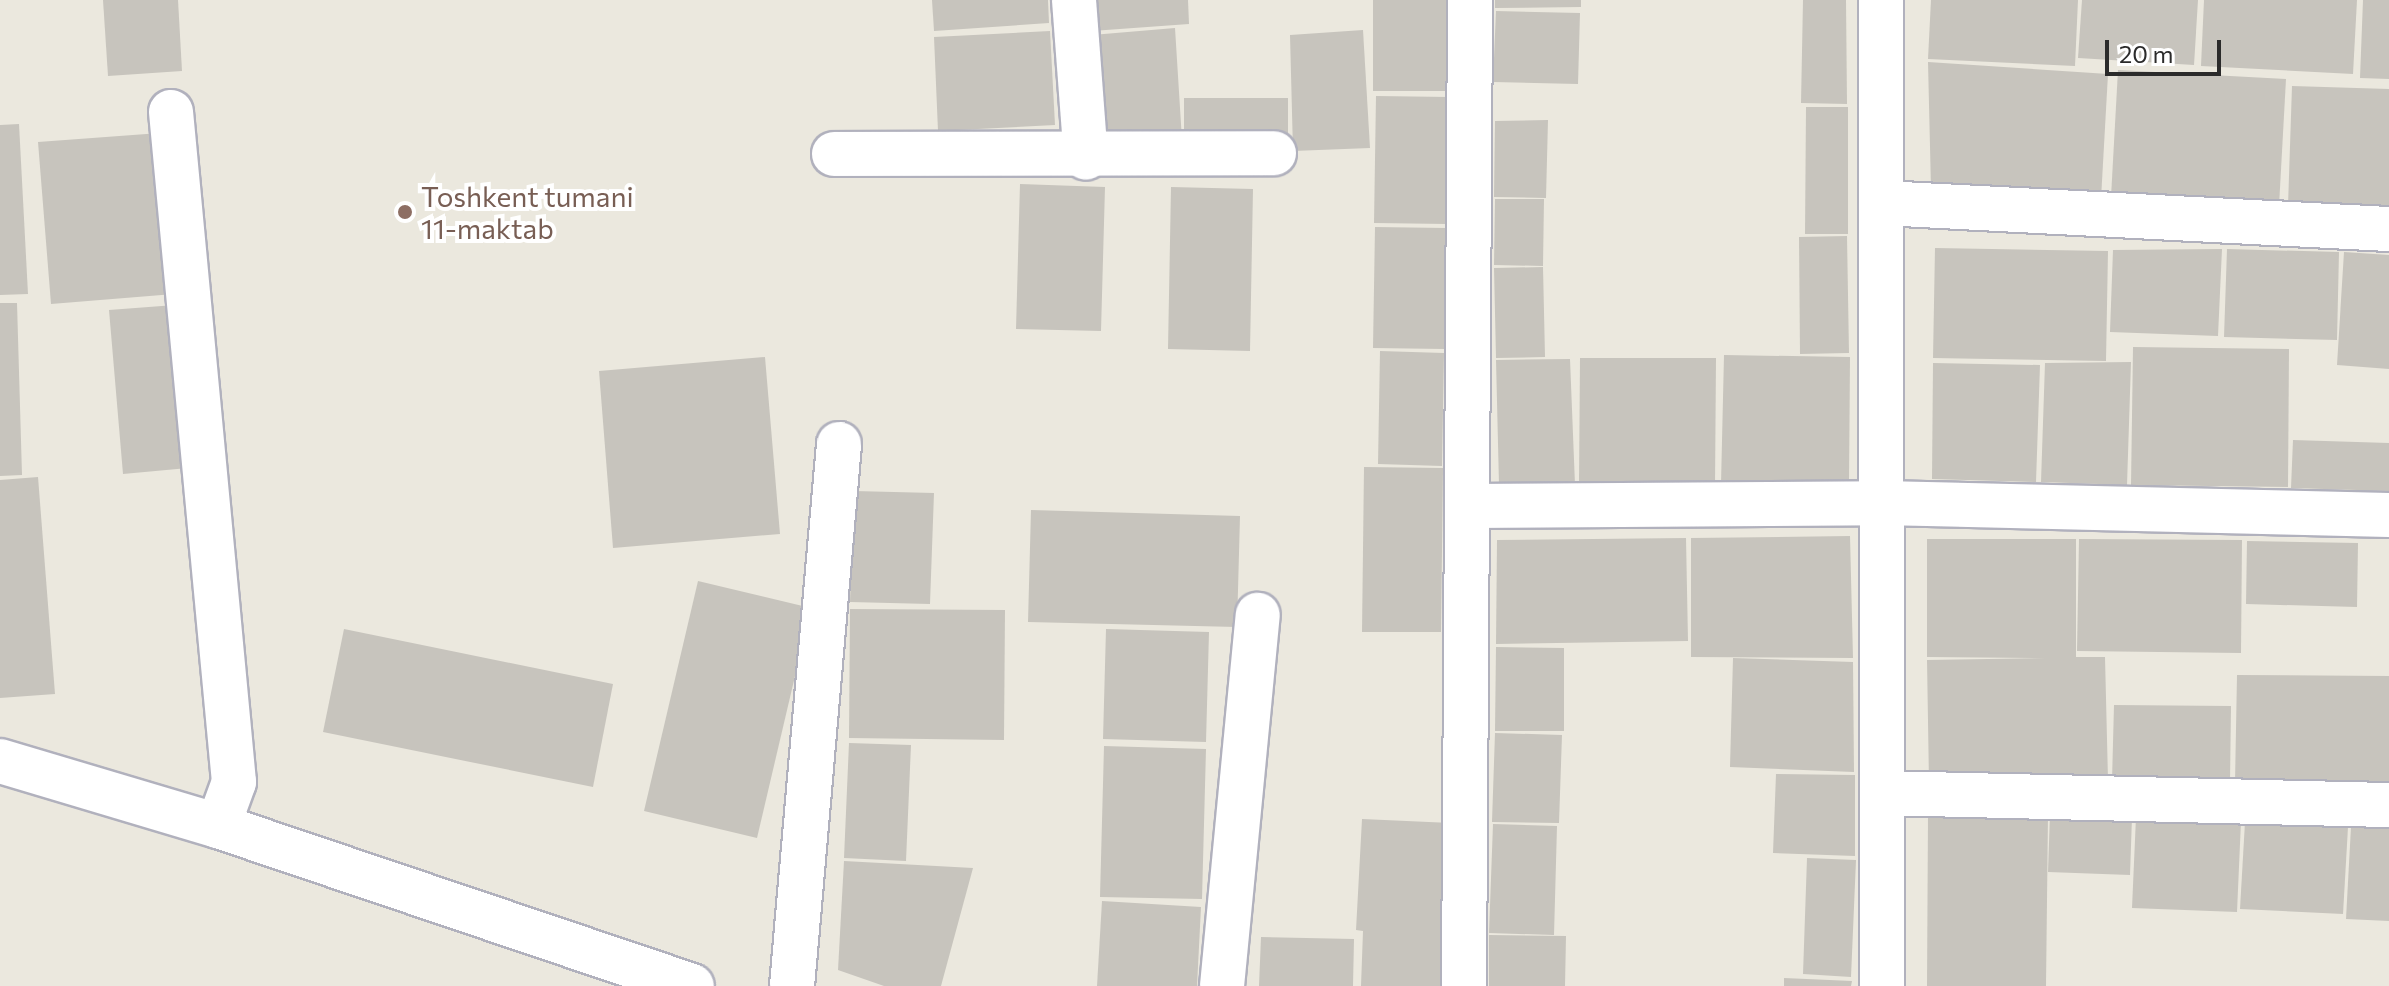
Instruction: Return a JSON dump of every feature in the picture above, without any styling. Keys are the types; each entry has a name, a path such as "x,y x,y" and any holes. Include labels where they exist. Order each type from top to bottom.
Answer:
{"street":[{"path":"1074,0 1086,158"},
{"path":"1464,986 1471,506 1470,0"},
{"path":"1881,0 1882,986"},
{"path":"171,112 234,782 218,826"},
{"path":"834,154 1086,158 1274,153"},
{"path":"1882,203 2389,229"},
{"path":"792,986 839,444"},
{"path":"1471,506 1882,503 2389,515"},
{"path":"1222,986 1258,615"},
{"path":"0,761 218,826 692,986"},
{"path":"1882,793 2389,805"}],"building":[{"path":"103,0 178,0 182,71 108,76"},
{"path":"932,0 1048,0 1049,23 934,31"},
{"path":"1090,0 1188,0 1189,24 1092,31"},
{"path":"1373,0 1450,0 1450,91 1373,91"},
{"path":"1495,0 1581,0 1581,7 1495,8"},
{"path":"1803,0 1846,0 1847,104 1801,103"},
{"path":"1931,0 2078,0 2075,66 1928,59"},
{"path":"2082,0 2198,0 2194,65 2078,58"},
{"path":"2204,0 2357,0 2353,74 2201,66"},
{"path":"2363,0 2389,0 2389,79 2360,78"},
{"path":"1496,11 1580,13 1578,84 1493,82"},
{"path":"1175,28 1182,140 1101,144 1092,35"},
{"path":"1363,30 1370,148 1293,151 1290,35"},
{"path":"1050,31 1055,125 938,131 934,37"},
{"path":"1928,62 2108,74 2101,199 1931,189"},
{"path":"2118,70 2286,79 2279,206 2111,197"},
{"path":"2292,86 2389,89 2389,209 2288,206"},
{"path":"1376,96 1449,97 1447,224 1374,223"},
{"path":"1184,98 1288,98 1288,141 1184,141"},
{"path":"1806,107 1848,107 1848,234 1805,234"},
{"path":"1548,120 1546,198 1494,197 1495,121"},
{"path":"19,124 28,294 0,295 0,125"},
{"path":"160,133 174,294 51,304 38,142"},
{"path":"1020,184 1105,187 1101,331 1016,329"},
{"path":"1171,187 1253,189 1250,351 1168,349"},
{"path":"1495,199 1544,199 1543,266 1494,265"},
{"path":"1375,227 1446,228 1444,349 1373,348"},
{"path":"1847,236 1849,353 1800,354 1799,237"},
{"path":"1935,248 2108,251 2106,361 1933,358"},
{"path":"2222,249 2218,336 2110,332 2113,250"},
{"path":"2227,249 2339,252 2337,340 2224,337"},
{"path":"2344,252 2389,255 2389,369 2337,365"},
{"path":"1543,267 1545,357 1496,358 1494,268"},
{"path":"0,303 17,303 22,475 0,476"},
{"path":"175,305 188,468 123,474 109,310"},
{"path":"2133,347 2289,349 2288,487 2131,485"},
{"path":"1380,351 1444,353 1442,466 1378,464"},
{"path":"1724,355 1850,357 1849,480 1721,484"},
{"path":"765,357 780,534 613,548 599,371"},
{"path":"1580,358 1716,358 1715,486 1579,485"},
{"path":"1570,359 1575,485 1499,485 1496,360"},
{"path":"2131,362 2127,485 2041,482 2045,363"},
{"path":"1933,363 2040,365 2036,482 1932,479"},
{"path":"2293,440 2389,443 2389,491 2291,488"},
{"path":"1364,467 1443,468 1441,632 1362,632"},
{"path":"38,477 55,694 0,698 0,480"},
{"path":"854,491 934,493 930,604 850,602"},
{"path":"1031,510 1240,516 1237,627 1028,622"},
{"path":"1850,536 1853,658 1691,657 1691,538"},
{"path":"1686,538 1688,641 1496,644 1497,540"},
{"path":"1927,539 2076,539 2076,657 2105,657 2108,780 1929,783 1927,660 2046,658 1927,657"},
{"path":"2079,539 2242,540 2241,653 2077,651"},
{"path":"2247,541 2358,543 2357,607 2246,604"},
{"path":"698,581 811,608 757,838 644,811"},
{"path":"850,609 1005,610 1004,740 849,738"},
{"path":"344,629 613,684 593,787 323,732"},
{"path":"1106,629 1209,632 1206,742 1103,739"},
{"path":"1496,647 1564,648 1564,731 1495,731"},
{"path":"1733,658 1853,662 1854,772 1730,767"},
{"path":"2237,675 2389,676 2389,785 2235,783"},
{"path":"2114,705 2231,706 2230,782 2112,781"},
{"path":"1495,733 1562,735 1559,823 1492,822"},
{"path":"849,743 911,745 906,861 844,858"},
{"path":"1104,746 1206,749 1202,899 1100,897"},
{"path":"1776,774 1855,775 1855,856 1773,853"},
{"path":"1928,814 2048,814 2046,986 1927,986"},
{"path":"2050,814 2132,817 2130,875 2048,872"},
{"path":"2136,817 2241,821 2237,912 2132,908"},
{"path":"1362,819 1451,823 1443,986 1361,986 1363,931 1356,930"},
{"path":"2245,822 2348,827 2343,914 2240,909"},
{"path":"1493,824 1557,826 1554,935 1489,933"},
{"path":"2351,827 2389,829 2389,921 2346,919"},
{"path":"1807,858 1856,860 1851,977 1803,974"},
{"path":"844,861 973,868 941,986 884,986 838,970"},
{"path":"1102,901 1201,907 1197,986 1097,986"},
{"path":"1489,935 1566,936 1565,986 1489,986"},
{"path":"1261,937 1354,939 1353,986 1259,986"},
{"path":"1784,978 1852,981 1851,986 1784,986"}],"place":[{"name":"Toshkent tumani 11-maktab","path":"405,212"}]}
